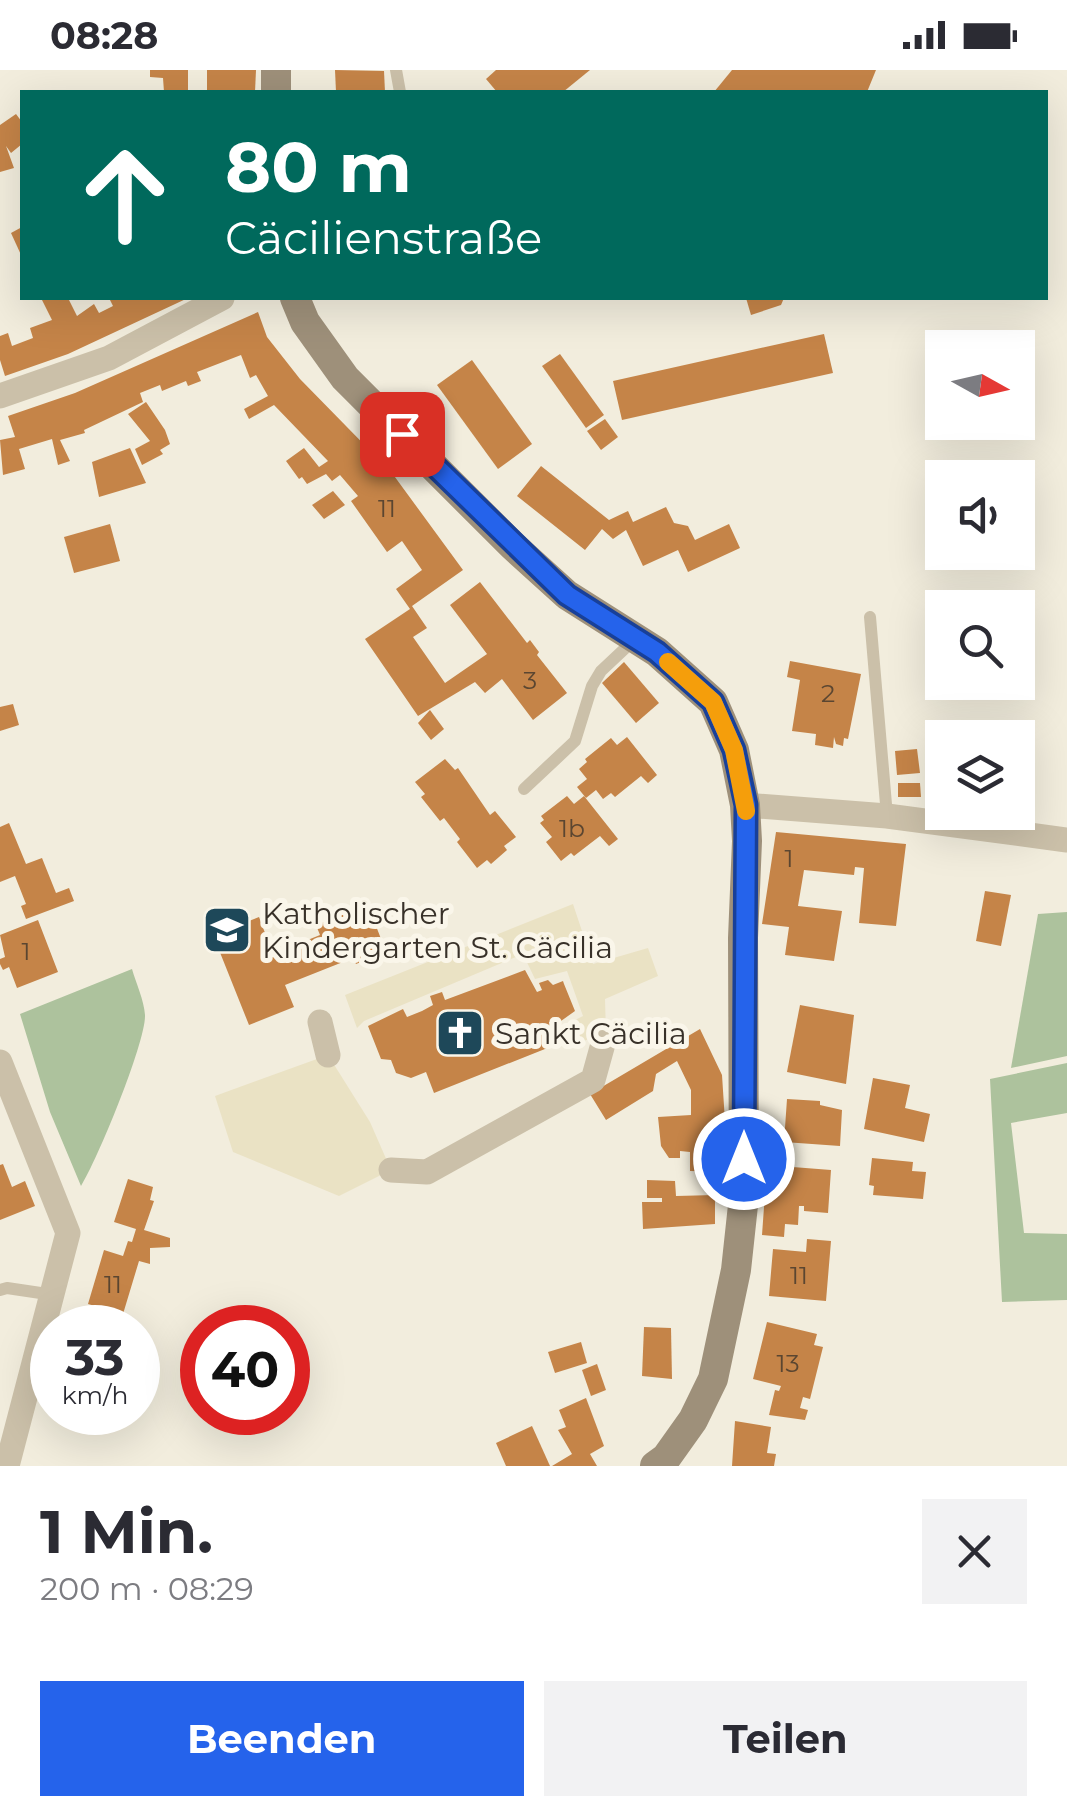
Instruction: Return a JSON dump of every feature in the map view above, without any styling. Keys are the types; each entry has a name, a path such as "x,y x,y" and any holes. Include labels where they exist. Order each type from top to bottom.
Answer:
{"street":[{"path":"0,396 109,358 218,300"},
{"path":"295,300 305,322 346,378 486,518 567,595 657,652 713,702 734,750 746,805 744,1196 736,1270 713,1379 666,1463"},
{"path":"746,805 887,816 1067,840"},
{"path":"318,1014 328,1055"},
{"path":"391,1170 426,1172 593,1080 606,1033"},
{"path":"0,1062 10,1118 68,1233 7,1466"}],"lane":[{"path":"870,616 887,816"},
{"path":"524,789 575,741 592,686 601,671 636,638"},
{"path":"0,1290 54,1295"}],"green space":[{"path":"1067,912 1067,1056 1011,1068 1038,914"},
{"path":"132,969 144,1009 143,1029 119,1101 81,1186 50,1112 20,1014"},
{"path":"1067,1063 1067,1113 1011,1123 1024,1233 1067,1234 1067,1300 1002,1302 990,1079"}],"shaded area":[{"path":"573,904 593,964 648,948 658,976 605,999 606,1033 564,1048 557,1029 583,1016 567,971 535,979 523,954 364,1021 357,1028 345,995"},
{"path":"328,1055 370,1122 391,1170 339,1196 233,1152 215,1096"}],"building":[{"path":"150,70 188,70 188,90 164,90 163,78 150,77"},
{"path":"207,70 256,70 255,90 207,90"},
{"path":"335,70 384,71 385,90 336,90"},
{"path":"496,70 590,70 565,90 495,90 486,79"},
{"path":"732,70 876,70 868,90 716,90"},
{"path":"16,114 20,119 20,146 11,153 6,146 14,168 0,172 0,125"},
{"path":"20,228 20,253 11,233"},
{"path":"42,300 69,300 77,316 94,304 99,313 113,306 110,300 184,300 68,354 5,376 0,336 8,333 12,346 33,338 30,328 52,320"},
{"path":"747,300 783,300 781,305 751,315"},
{"path":"258,312 267,337 300,379 392,473 463,570 412,606 427,628 413,637 445,683 487,654 450,605 480,582 527,643 530,640 567,693 533,720 502,679 485,693 475,682 418,716 365,639 410,609 396,589 422,570 402,541 387,552 351,501 358,496 340,475 332,481 326,474 307,484 302,477 299,479 286,461 304,448 319,467 328,461 274,405 249,419 244,409 268,396 256,375 250,378 241,355 197,372 201,381 188,386 186,381 162,391 160,385 140,393 143,402 84,430 85,433 60,440 70,461 58,465 52,439 19,449 25,469 3,475 0,440 15,437 8,416 75,393"},
{"path":"824,334 833,373 622,420 613,381"},
{"path":"560,354 604,415 586,428 542,366"},
{"path":"472,360 532,444 498,469 437,385"},
{"path":"146,402 170,444 160,450 163,454 142,465 135,449 150,441 128,414"},
{"path":"605,419 618,437 601,450 587,431"},
{"path":"130,448 146,483 99,497 92,462"},
{"path":"541,466 609,520 628,511 633,522 666,507 674,523 688,526 695,540 729,524 740,548 688,572 678,550 643,566 626,530 613,539 602,529 585,550 517,496"},
{"path":"333,491 345,505 324,519 312,505"},
{"path":"110,524 120,561 74,573 64,537"},
{"path":"790,661 861,674 848,739 844,738 843,746 836,744 834,737 833,748 815,745 816,734 792,731 800,680 787,677"},
{"path":"624,662 659,703 636,723 602,683"},
{"path":"13,704 19,725 0,731 0,707"},
{"path":"430,710 444,729 431,740 418,723"},
{"path":"627,737 657,775 648,783 641,776 615,797 611,793 603,799 596,790 586,798 577,787 587,779 579,769 587,762 585,759 611,738 617,745"},
{"path":"917,749 920,773 897,775 895,751"},
{"path":"445,759 455,770 458,768 490,815 495,811 516,837 491,864 487,860 477,868 444,818 440,821 421,797 425,794 415,782"},
{"path":"898,783 920,783 921,797 898,797"},
{"path":"567,796 574,804 584,796 618,839 609,846 600,836 561,861 546,842 552,837 540,823 544,820 541,816"},
{"path":"9,823 26,864 42,858 56,893 69,888 74,901 26,919 21,906 26,904 15,876 0,882 0,827"},
{"path":"776,832 906,844 896,926 859,923 864,868 855,867 854,875 804,870 798,906 842,911 834,961 785,955 789,927 762,924"},
{"path":"985,891 1011,895 1001,946 976,941"},
{"path":"368,905 386,952 356,964 353,958 285,985 294,1007 249,1025 213,935 259,917 273,954 320,935 316,925"},
{"path":"38,920 58,972 17,988 9,967 3,970 0,964 5,957 0,935"},
{"name":"Sankt Cäcilia","path":"525,970 537,992 542,990 539,983 548,980 553,985 563,981 575,1011 561,1021 549,1022 555,1045 434,1093 426,1072 411,1078 396,1073 391,1060 381,1059 368,1026 403,1009 407,1017 422,1011 433,1005 430,996 442,992 445,1000"},
{"path":"800,1005 854,1015 846,1084 787,1072"},
{"path":"700,1029 722,1075 724,1172 690,1171 690,1152 680,1151 680,1158 669,1158 661,1146 658,1117 691,1115 691,1090 677,1061 656,1074 653,1091 606,1120 590,1094"},
{"path":"873,1078 910,1085 905,1108 930,1114 924,1142 864,1129"},
{"path":"787,1099 820,1101 820,1105 842,1110 840,1146 784,1142"},
{"path":"872,1158 913,1162 912,1171 926,1172 923,1199 873,1195 874,1186 869,1185"},
{"path":"3,1164 12,1187 25,1181 35,1206 0,1220 0,1165"},
{"path":"767,1165 831,1170 828,1213 804,1211 804,1206 799,1206 798,1225 785,1224 784,1237 762,1235"},
{"path":"128,1179 153,1187 150,1200 154,1201 144,1230 170,1238 170,1247 150,1248 150,1264 139,1261 126,1305 88,1304 104,1250 123,1256 128,1241 132,1242 136,1229 114,1222"},
{"path":"647,1180 675,1181 676,1196 715,1195 715,1224 643,1229 642,1202 662,1202 662,1198 647,1198"},
{"path":"807,1239 831,1241 826,1301 769,1296 773,1249 806,1252"},
{"path":"767,1322 817,1334 814,1345 823,1347 810,1399 803,1397 800,1408 808,1410 805,1420 769,1415 775,1390 779,1391 781,1386 753,1379"},
{"path":"644,1327 671,1328 672,1379 642,1376"},
{"path":"581,1342 587,1363 555,1373 548,1352"},
{"path":"597,1364 606,1390 591,1396 582,1370"},
{"path":"586,1398 604,1446 590,1454 597,1466 552,1466 572,1454 558,1430 566,1427 559,1410"},
{"path":"735,1421 771,1427 767,1453 776,1454 774,1466 732,1466"},
{"path":"532,1426 550,1466 506,1466 496,1443"}],"slow traffic":[{"path":"668,662 713,702 734,750 746,811"}],"place":[{"name":"Katholischer Kindergarten St. Cäcilia","path":"227,930"},
{"name":"Sankt Cäcilia","path":"460,1033"}],"route":[{"path":"402,434 567,595 657,652 713,702 734,750 746,805 744,1159"}]}
